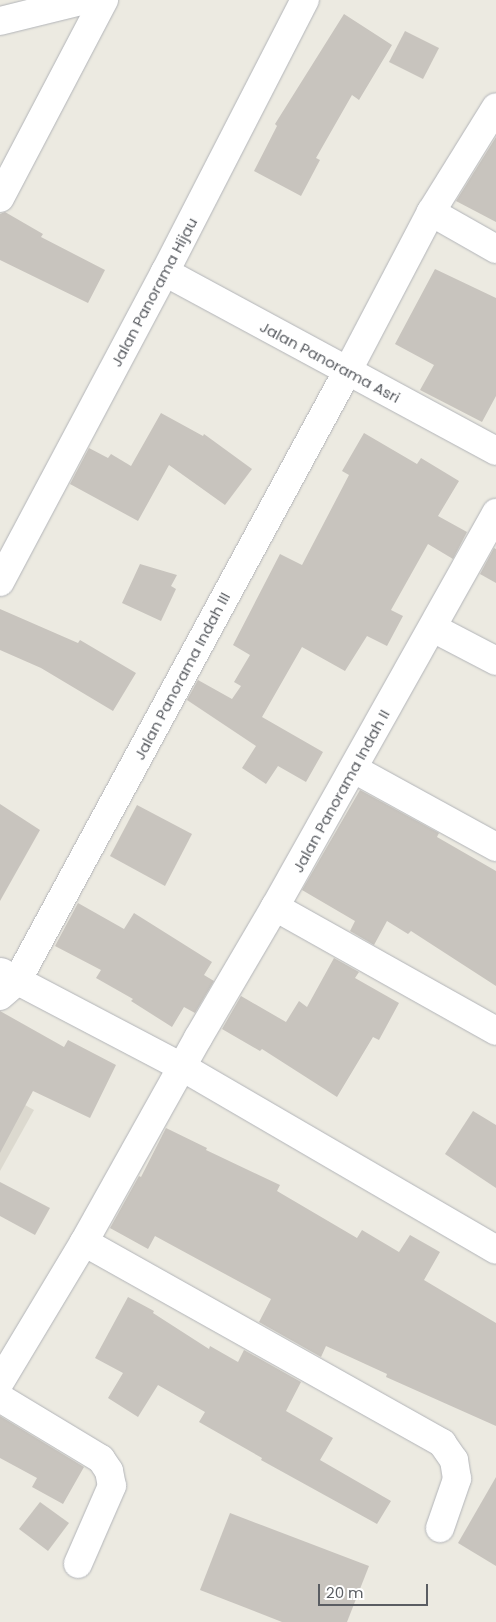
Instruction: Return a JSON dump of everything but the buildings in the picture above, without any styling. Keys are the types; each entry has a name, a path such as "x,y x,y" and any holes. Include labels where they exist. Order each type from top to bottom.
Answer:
{"street":[{"path":"0,21 85,0"},
{"path":"0,198 104,0"},
{"name":"Jalan Panorama Hijau","path":"0,582 165,272 305,0"},
{"name":"Jalan Panorama Indah III","path":"6,983 347,372 430,212 496,107"},
{"path":"430,212 496,249"},
{"name":"Jalan Panorama Asri","path":"165,272 496,451"},
{"name":"Jalan Panorama Indah II","path":"0,1382 84,1242 182,1067 276,907 496,513"},
{"path":"433,628 496,662"},
{"path":"354,769 495,844"},
{"path":"276,907 496,1031"},
{"path":"6,983 182,1067 496,1250"},
{"path":"84,1242 442,1443 454,1460 457,1479 440,1528"},
{"path":"0,1398 101,1459 109,1471 112,1486 78,1564"}],"shaded area":[{"path":"0,1091 34,1110 0,1171"}]}
